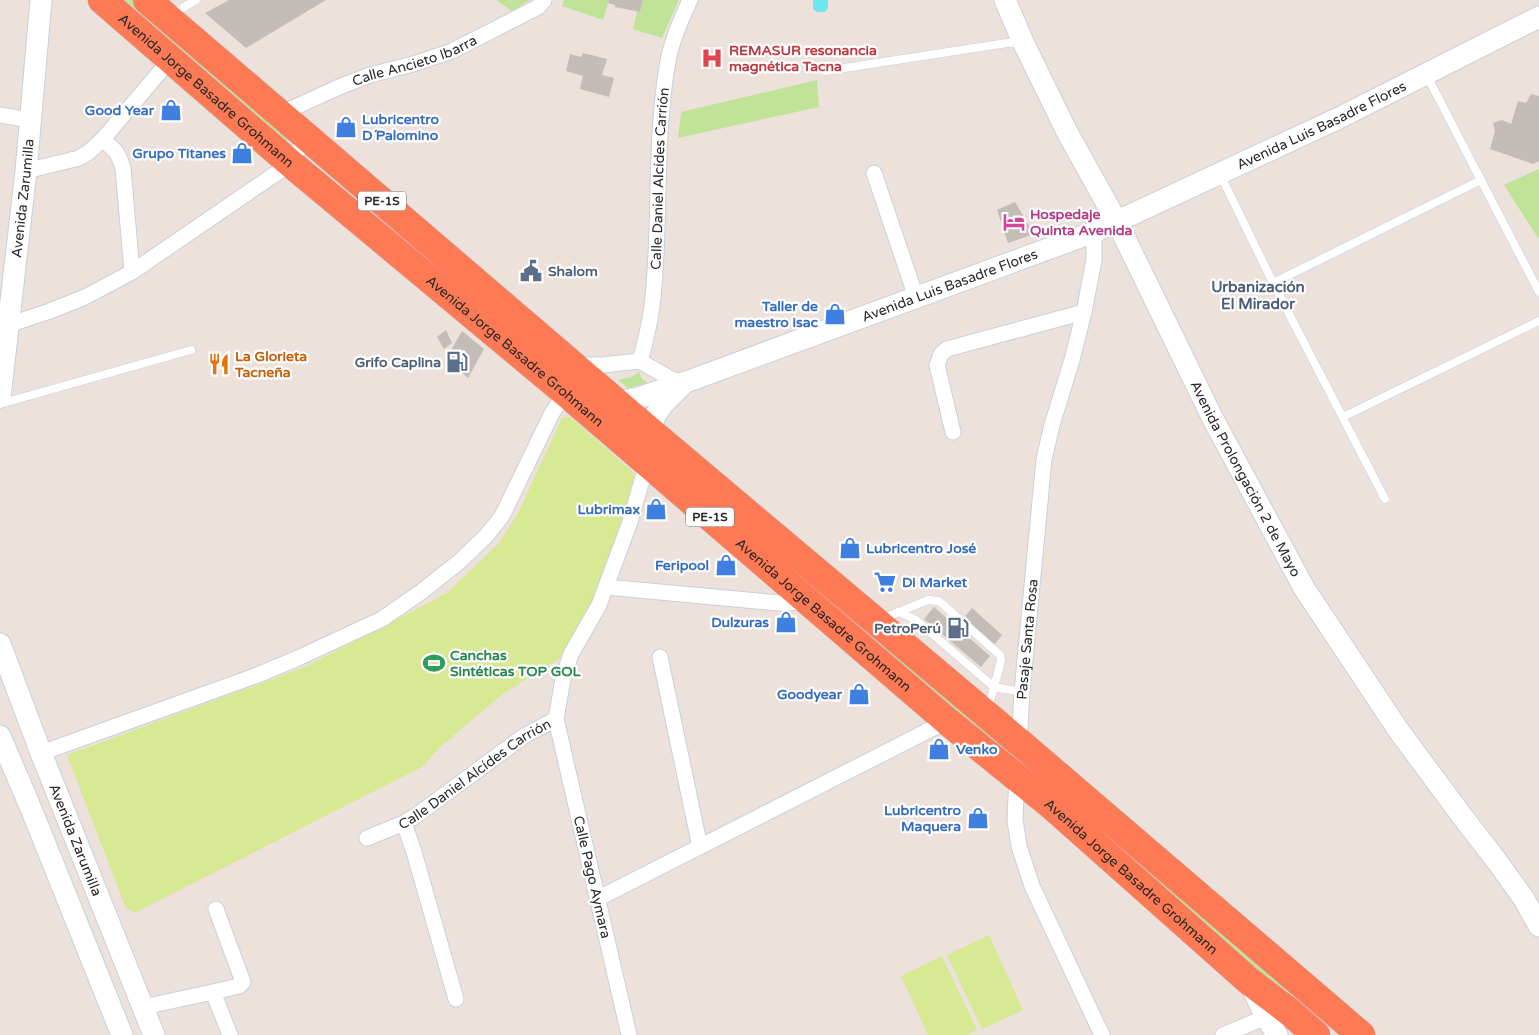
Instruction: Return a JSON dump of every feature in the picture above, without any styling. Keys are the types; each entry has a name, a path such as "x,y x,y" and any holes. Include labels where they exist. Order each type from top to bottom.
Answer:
{"highway":[{"name":"Avenida Jorge Basadre Grohmann","path":"102,0 290,163 566,393 809,602 874,628 947,721 1052,806 1249,981 1281,1025 1316,1035"},
{"name":"Avenida Jorge Basadre Grohmann","path":"157,9 618,402 874,628 987,715 1361,1035"}],"street":[{"name":"Avenida Zarumilla","path":"0,396 26,171 41,0"},
{"name":"Calle Ancieto Ibarra","path":"280,114 339,87 452,52 538,7 544,0"},
{"name":"Calle Daniel Alcídes Carrión","path":"640,361 647,337 653,298 663,103 668,61 675,35 690,0"},
{"name":"Avenida Prolongación 2 de Mayo","path":"1006,0 1023,42 1067,132 1116,222 1213,419 1304,588 1399,731 1496,860 1524,899 1539,926"},
{"name":"Avenida Luis Basadre Flores","path":"618,402 638,398 686,382 1094,232 1220,174 1539,17"},
{"path":"26,171 79,158 88,152 102,140 170,60"},
{"path":"0,114 30,120"},
{"path":"8,325 85,297 132,272 290,163 307,138"},
{"path":"102,140 113,147 119,155 123,168 132,272"},
{"path":"874,173 916,297"},
{"name":"Pasaje Santa Rosa","path":"1094,232 1094,260 1084,312 1044,460 1022,692 1014,820 1032,886 1075,974 1102,1035"},
{"path":"953,432 937,365 941,354 947,349 1084,312"},
{"path":"573,365 602,365 640,361 671,379 686,382"},
{"name":"Calle Daniel Alcídes Carrión","path":"367,838 404,823 417,815 524,736 556,719 563,679 571,654 600,606 630,522 647,463 654,418 662,405 686,382"},
{"path":"41,753 255,676 382,620 444,574 487,536 502,516 552,414 566,393"},
{"path":"602,425 618,402"},
{"path":"606,587 779,603 809,602"},
{"name":"Avenida Zarumilla","path":"0,644 41,753 154,1035"},
{"path":"660,657 700,847"},
{"name":"Calle Pago Aymara","path":"556,719 629,1035"},
{"path":"597,899 947,721"},
{"path":"0,736 122,1035"},
{"path":"404,823 456,999"},
{"path":"143,1008 239,986 243,982 216,908"},
{"path":"212,992 230,1035"},
{"path":"1223,1035 1281,1025 1311,992"}],"lane":[{"path":"157,9 196,0"},
{"path":"825,71 1023,42"},
{"path":"1426,74 1539,292"},
{"path":"1220,174 1273,283 1385,499"},
{"path":"1273,283 1481,180"},
{"path":"1342,417 1539,321"},
{"path":"0,404 192,350"},
{"path":"874,628 928,600 939,601 1000,655 1001,661 987,715"},
{"path":"874,628 916,620 994,687 1022,692"}],"green space":[{"path":"113,0 137,0 290,137 286,143"},
{"path":"496,0 530,0 512,11"},
{"path":"564,0 609,0 603,20 562,6"},
{"path":"643,0 679,0 662,38 633,29 637,12 640,12"},
{"path":"817,80 819,107 678,138 681,112"},
{"path":"1539,169 1539,238 1538,238 1504,185"},
{"path":"639,372 642,379 648,383 628,388 618,380 631,377"},
{"name":"Canchas Sintéticas TOP GOL","path":"569,416 633,472 634,477 606,578 578,635 559,659 504,693 440,747 422,767 134,913 125,906 67,755 307,666 447,593 499,543 518,513 562,418"},
{"path":"884,644 1002,742 999,747 883,652"},
{"path":"1054,783 1285,983 1283,991 1274,990 1047,785"},
{"path":"989,935 1023,1010 982,1029 947,955"},
{"path":"942,956 977,1030 967,1035 928,1035 901,976"}],"water":[{"path":"813,0 828,0 828,8 825,12 817,12 813,9"}],"building":[{"path":"229,0 326,0 246,48 205,13"},
{"path":"609,0 643,0 640,12 615,7 615,5 608,3"},
{"path":"583,53 607,59 602,75 614,78 609,97 580,89 583,76 566,71 570,54 581,57"},
{"path":"1531,94 1539,96 1539,161 1533,164 1490,149 1495,131 1493,123 1502,120 1511,124 1518,101 1526,103"},
{"name":"Hospedaje Quinta Avenida","path":"1015,202 1034,234 1008,243 997,210"},
{"path":"446,330 452,343 444,349 437,337"},
{"path":"462,331 484,349 468,378 446,359"},
{"path":"934,607 990,656 981,667 924,619"},
{"path":"972,608 1002,635 993,646 963,619"}],"place":[{"name":"REMASUR resonancia magnética Tacna","path":"712,58"},
{"name":"Good Year","path":"171,110"},
{"name":"Lubricentro D´Palomino","path":"346,127"},
{"name":"Grupo Titanes","path":"242,153"},
{"name":"Hospedaje Quinta Avenida","path":"1014,222"},
{"name":"Shalom","path":"531,271"},
{"name":"Taller de maestro isac","path":"835,314"},
{"name":"Grifo Caplina","path":"457,362"},
{"name":"La Glorieta Tacneña","path":"219,364"},
{"name":"Lubrimax","path":"656,509"},
{"name":"Lubricentro José","path":"850,548"},
{"name":"Feripool","path":"726,565"},
{"name":"Di Market","path":"885,582"},
{"name":"Dulzuras","path":"786,622"},
{"name":"PetroPerú","path":"958,628"},
{"name":"Canchas Sintéticas TOP GOL","path":"434,663"},
{"name":"Goodyear","path":"859,694"},
{"name":"Venko","path":"939,749"},
{"name":"Lubricentro Maquera","path":"978,818"}],"district":[{"name":"Urbanización El Mirador","path":"1258,296"}]}
